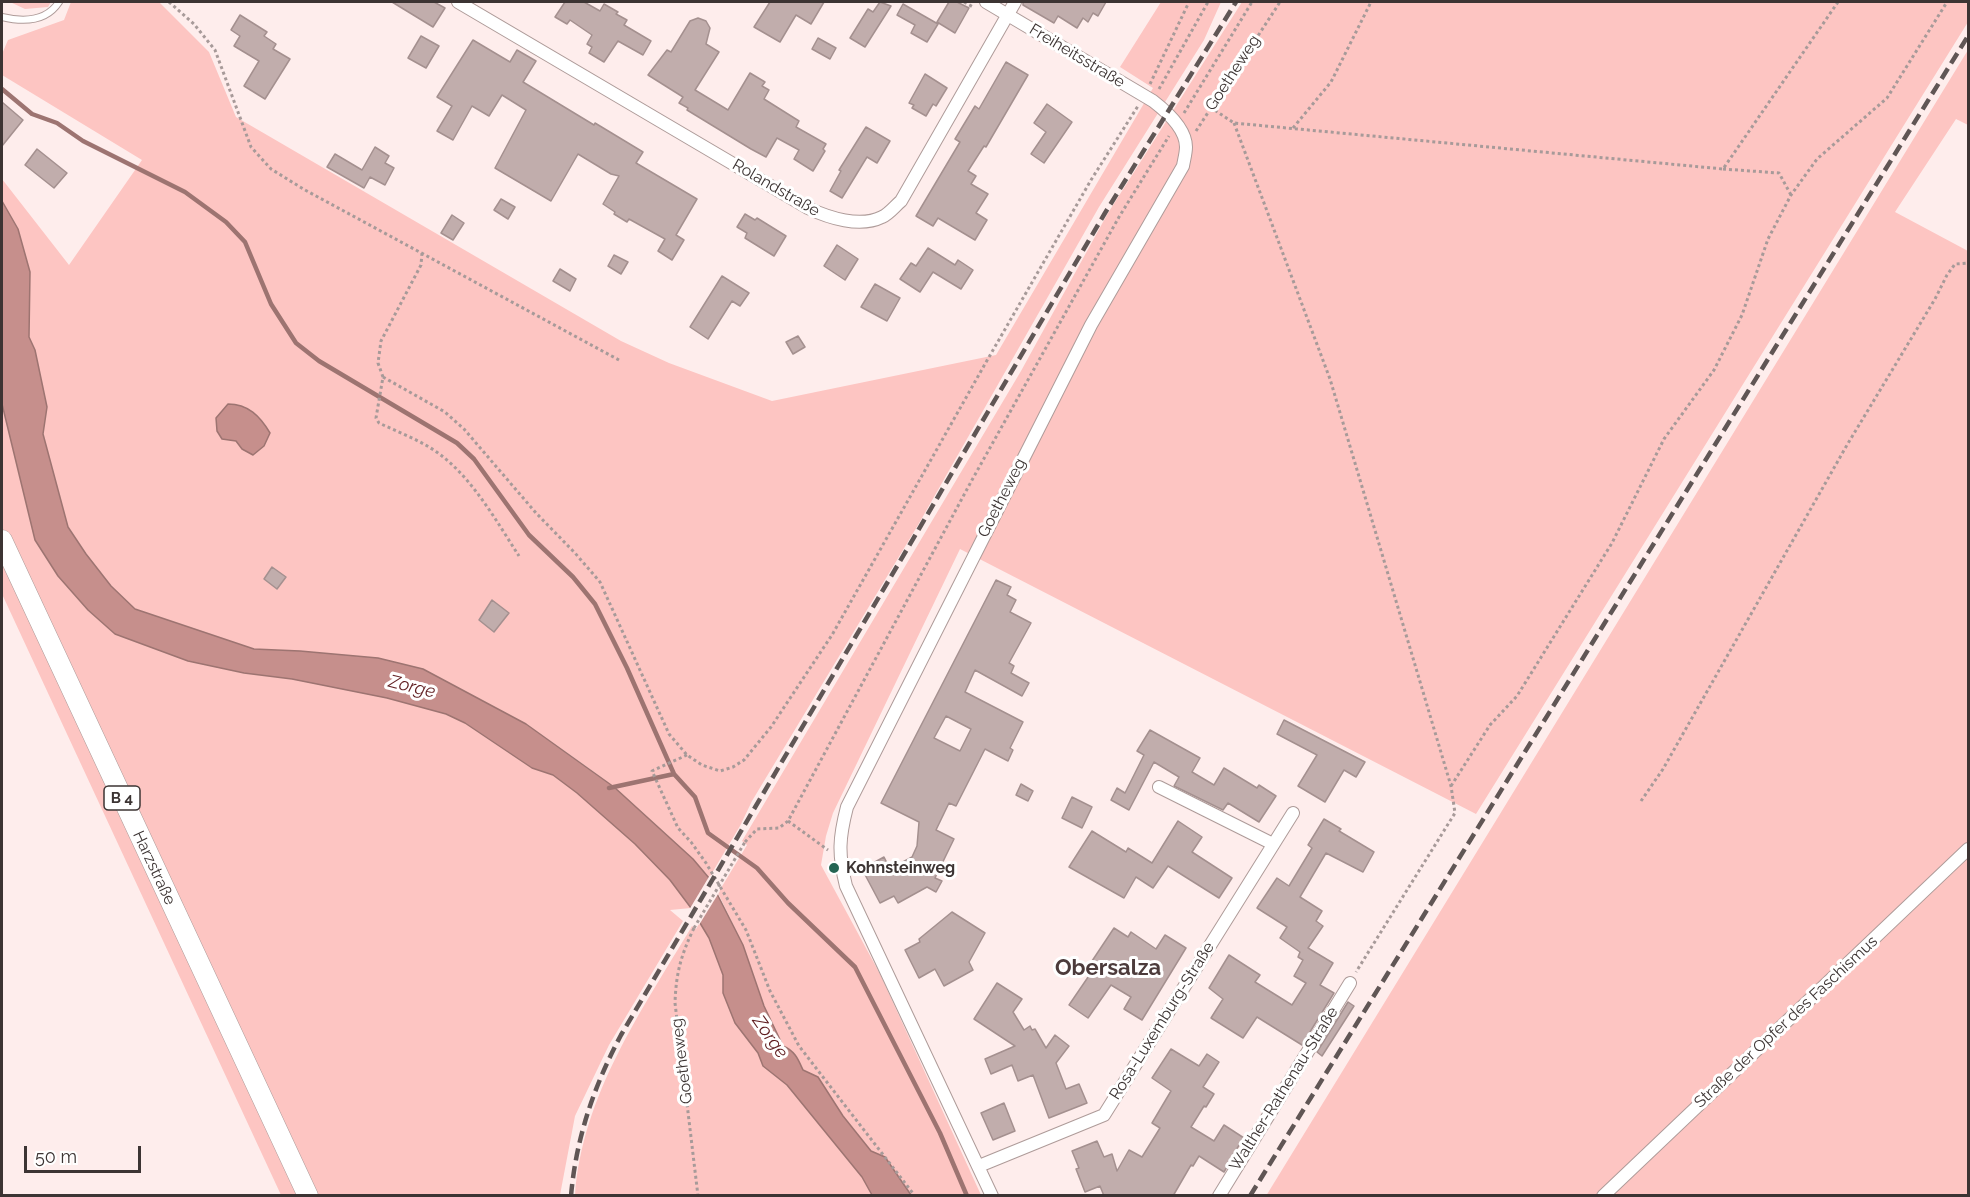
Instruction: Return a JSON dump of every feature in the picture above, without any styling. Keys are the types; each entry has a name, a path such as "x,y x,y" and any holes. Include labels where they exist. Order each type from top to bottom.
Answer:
{"main road":[{"name":"Harzstraße","path":"2,540 308,1196"}],"street":[{"name":"Rolandstraße","path":"458,2 808,208 831,218 859,221 882,217 901,201 1015,2"},
{"name":"Freiheitsstraße","path":"986,2 1149,99 1167,112 1177,123"},
{"path":"1177,123 1186,145"},
{"name":"Goetheweg","path":"839,859 841,830 847,807 1091,325 1183,166 1186,145"},
{"path":"1159,788 1273,844"},
{"name":"Rosa-Luxemburg-Straße","path":"979,1166 1104,1115 1293,813"},
{"name":"Straße der Opfer des Faschismus","path":"1603,1196 1968,849"},
{"path":"839,859 846,886 860,918 992,1196"},
{"name":"Walther-Rathenau-Straße","path":"1219,1196 1350,983"}],"lane":[{"path":"2,17 16,21 38,19 52,12 59,2"}],"path":[{"path":"169,2 194,24 214,50 251,147 271,169 304,190 619,360"},
{"path":"1149,99 1189,2"},
{"path":"383,377 444,412 464,429 536,513 600,582 669,734 687,755 702,765 720,771 733,767 744,759 771,727 832,636 1091,180 1149,99 1208,2"},
{"path":"839,859 788,821 972,480 1119,217 1252,2"},
{"name":"Goetheweg","path":"1186,145 1280,2"},
{"path":"1293,128 1331,82 1371,2"},
{"path":"1723,169 1838,2"},
{"path":"1451,786 1490,725 1517,696 1612,543 1664,439 1714,370 1742,315 1768,239 1791,195 1817,159 1887,98 1947,2"},
{"path":"1210,107 1234,123 1779,173 1791,195"},
{"path":"1234,123 1330,379 1451,786 1455,813 1350,983"},
{"path":"422,253 421,265 381,341 378,363 383,377 376,418 379,423 421,442 440,454 454,467 493,516 519,556"},
{"path":"1641,801 1664,769 1841,454 1947,275 1955,264 1968,263"},
{"path":"687,755 652,771 678,828 706,863 746,930 770,991 799,1046 915,1196"},
{"name":"Goetheweg","path":"698,1196 675,1003 677,972 682,953 694,928 745,842 757,829 779,828 788,821"}],"shaded area":[{"path":"10,2 51,2 48,7 25,9"},
{"path":"71,2 159,2 209,52 236,117 621,341 669,363 772,401 996,355 1153,88 1120,67 1161,2 1221,2 1204,40 1099,207 918,525 752,801 709,878 693,859 614,787 587,767 526,724 423,669 378,658 254,649 135,609 111,586 86,554 68,527 43,434 47,407 35,350 29,337 30,299 18,229 2,201 2,179 69,265 142,160 2,75 2,54 8,40 64,20"},
{"path":"1242,2 1968,2 1968,22 1476,814 960,549 833,813 821,865 880,974 981,1195 911,1195 885,1158 871,1151 843,1116 818,1077 803,1070 793,1053 783,1046 764,1006 743,945 718,893 747,845 742,841 1021,371 1108,213"},
{"path":"1968,50 1968,125 1956,119 1895,212 1968,251 1968,1195 1266,1196"},
{"path":"2,404 35,540 58,576 88,610 115,634 188,661 387,698 446,714 465,723 532,768 553,775 577,793 635,844 670,880 691,908 670,910 683,921 609,1045 575,1116 560,1195 281,1195 2,594"},
{"path":"700,922 709,938 723,975 723,993 735,1023 758,1053 763,1066 787,1085 862,1177 872,1195 575,1196 580,1159 589,1123 617,1055 692,926 696,929"}],"water":[{"name":"Zorge","path":"2,201 18,229 30,272 29,337 35,350 47,407 43,434 68,527 111,586 135,609 254,649 378,658 423,669 526,724 614,787 693,859 709,878 743,945 764,1006 783,1046 798,1059 803,1070 818,1077 843,1116 871,1151 885,1157 911,1195 872,1195 862,1177 787,1085 763,1066 758,1053 735,1023 723,993 723,975 709,938 691,908 670,880 635,844 553,775 532,768 465,723 446,714 387,698 188,661 115,634 88,610 58,576 35,540 2,404"},
{"path":"228,404 242,406 253,412 270,433 264,446 253,455 242,449 236,441 222,439 217,431 216,418"}],"pier":[{"path":"710,875 720,891 699,925 689,910"}],"building":[{"path":"392,2 434,2 445,8 433,27"},
{"path":"565,2 584,2 600,11 604,4 627,20 624,25 651,41 643,55 618,41 604,62 589,53 592,47 587,44 592,35 570,20 567,24 555,17"},
{"path":"770,2 824,2 811,24 796,15 780,42 754,27"},
{"path":"880,2 891,6 865,47 850,38 868,9 873,12"},
{"path":"949,2 957,2 969,8 955,33 937,22"},
{"path":"1023,2 1106,2 1098,16 1093,13 1088,22 1083,18 1077,28 1058,16 1054,23 1023,5"},
{"path":"903,4 938,24 927,42 911,33 915,25 897,15"},
{"path":"240,15 267,32 264,36 276,44 273,49 290,59 265,99 244,86 259,61 234,46 240,36 231,30"},
{"path":"698,18 706,21 710,28 706,44 719,52 695,90 728,110 750,73 765,82 762,86 769,90 764,99 799,121 796,127 826,144 823,149 825,151 813,171 794,159 799,150 777,138 766,157 751,149 687,110 688,108 679,103 683,97 648,75 667,50 671,52 690,21"},
{"path":"421,36 439,46 426,68 408,58"},
{"path":"818,38 836,48 830,59 812,49"},
{"path":"473,40 510,62 517,50 536,61 523,82 643,152 636,163 697,199 676,235 684,240 672,260 658,251 665,239 629,219 627,222 603,204 619,176 611,174 578,154 551,201 495,168 526,110 502,95 489,116 472,106 453,140 437,131 452,106 437,97"},
{"path":"1006,62 1028,75 986,147 984,146 968,171 976,176 971,184 988,194 976,213 987,220 975,240 938,218 933,226 916,216 960,142 955,139 975,106 979,109"},
{"path":"925,74 947,88 936,106 933,104 926,116 912,108 914,105 909,103"},
{"path":"2,102 23,120 2,146"},
{"path":"1047,104 1072,122 1044,163 1031,154 1046,132 1034,123"},
{"path":"866,127 890,141 877,163 867,157 842,198 830,191 841,171 839,170"},
{"path":"375,147 389,156 385,163 394,168 385,185 370,177 364,188 327,167 335,154 362,170"},
{"path":"37,149 67,173 54,188 25,165"},
{"path":"501,199 515,207 508,219 494,210"},
{"path":"745,214 755,220 757,218 786,236 774,256 745,238 747,233 737,227"},
{"path":"452,215 464,223 453,240 441,233"},
{"path":"837,245 858,259 845,280 824,266"},
{"path":"928,248 955,265 958,260 973,270 961,289 933,272 920,292 900,279 911,263 916,266"},
{"path":"614,255 628,262 621,274 608,266"},
{"path":"560,269 576,279 570,291 553,281"},
{"path":"722,276 749,293 740,306 732,301 708,339 690,327"},
{"path":"875,284 900,298 887,321 861,307"},
{"path":"798,336 805,347 793,354 786,342"},
{"path":"272,567 286,577 277,589 264,579"},
{"path":"996,580 1011,587 1007,595 1016,600 1010,612 1031,623 1009,663 1014,666 1011,673 1029,683 1022,696 975,670 965,692 1023,722 1010,748 1013,750 1008,761 985,749 956,806 949,803 936,830 954,839 935,878 942,881 936,892 927,887 898,903 894,896 880,903 862,869 884,857 890,869 912,857 917,846 919,822 881,803","holes":["946,716 971,729 960,751 934,738"]},
{"path":"492,600 509,613 494,632 479,620"},
{"path":"1284,720 1365,762 1356,777 1344,770 1325,802 1298,786 1317,755 1277,734"},
{"path":"1150,730 1200,758 1192,772 1214,785 1224,768 1257,788 1259,785 1276,796 1259,822 1228,803 1223,810 1174,786 1179,777 1154,762 1129,810 1111,800 1117,788 1125,793 1144,755 1137,751"},
{"path":"1021,784 1033,791 1028,801 1016,795"},
{"path":"1072,797 1092,807 1082,828 1062,818"},
{"path":"1324,819 1374,852 1363,872 1326,853 1300,897 1322,911 1316,921 1323,926 1308,948 1333,963 1320,985 1334,993 1302,1045 1257,1017 1243,1038 1211,1018 1223,999 1209,988 1229,955 1260,975 1255,982 1292,1005 1306,983 1294,976 1303,960 1298,957 1300,952 1280,938 1287,927 1257,908 1277,878 1289,886 1312,848 1308,845"},
{"path":"1178,821 1202,837 1192,852 1232,878 1219,898 1168,866 1153,888 1136,877 1124,898 1069,867 1092,831 1126,852 1128,848 1152,863"},
{"path":"952,912 985,933 969,962 973,970 944,986 935,969 919,978 905,950 920,942 919,939"},
{"path":"1114,928 1128,937 1131,932 1156,949 1165,935 1186,948 1142,1020 1124,1009 1131,997 1111,985 1088,1018 1069,1005 1097,964 1092,961"},
{"path":"997,983 1022,999 1013,1012 1024,1030 1030,1026 1032,1030 1035,1029 1046,1048 1055,1035 1069,1046 1056,1063 1066,1089 1079,1084 1087,1103 1049,1118 1033,1075 1018,1081 1012,1065 991,1074 985,1059 1015,1046 974,1019"},
{"path":"1348,1002 1354,1006 1322,1056 1317,1052"},
{"path":"1171,1049 1199,1066 1207,1054 1219,1062 1203,1087 1214,1094 1191,1127 1214,1141 1224,1125 1244,1138 1224,1172 1199,1156 1193,1166 1191,1165 1173,1196 1104,1196 1100,1186 1085,1192 1072,1151 1097,1141 1104,1157 1112,1154 1117,1171 1129,1150 1142,1157 1160,1128 1152,1123 1171,1091 1152,1078"},
{"path":"1004,1103 1015,1131 993,1140 981,1113"}],"waterway":[{"path":"2,89 32,114 57,123 83,141 185,192 226,222 245,242 271,304 296,343 319,361 457,443 474,459 529,535 573,577 595,604 627,668 674,774 695,797 708,833 757,868 788,903 855,967 940,1133 967,1196"},
{"path":"609,788 674,774"}],"railway":[{"path":"571,1196 577,1154 588,1113 602,1074 621,1035 1105,213 1236,2"},
{"path":"1250,1196 1968,36"}],"place":[{"name":"Kohnsteinweg","path":"834,868"}],"district":[{"name":"Obersalza","path":"1108,968"}]}
